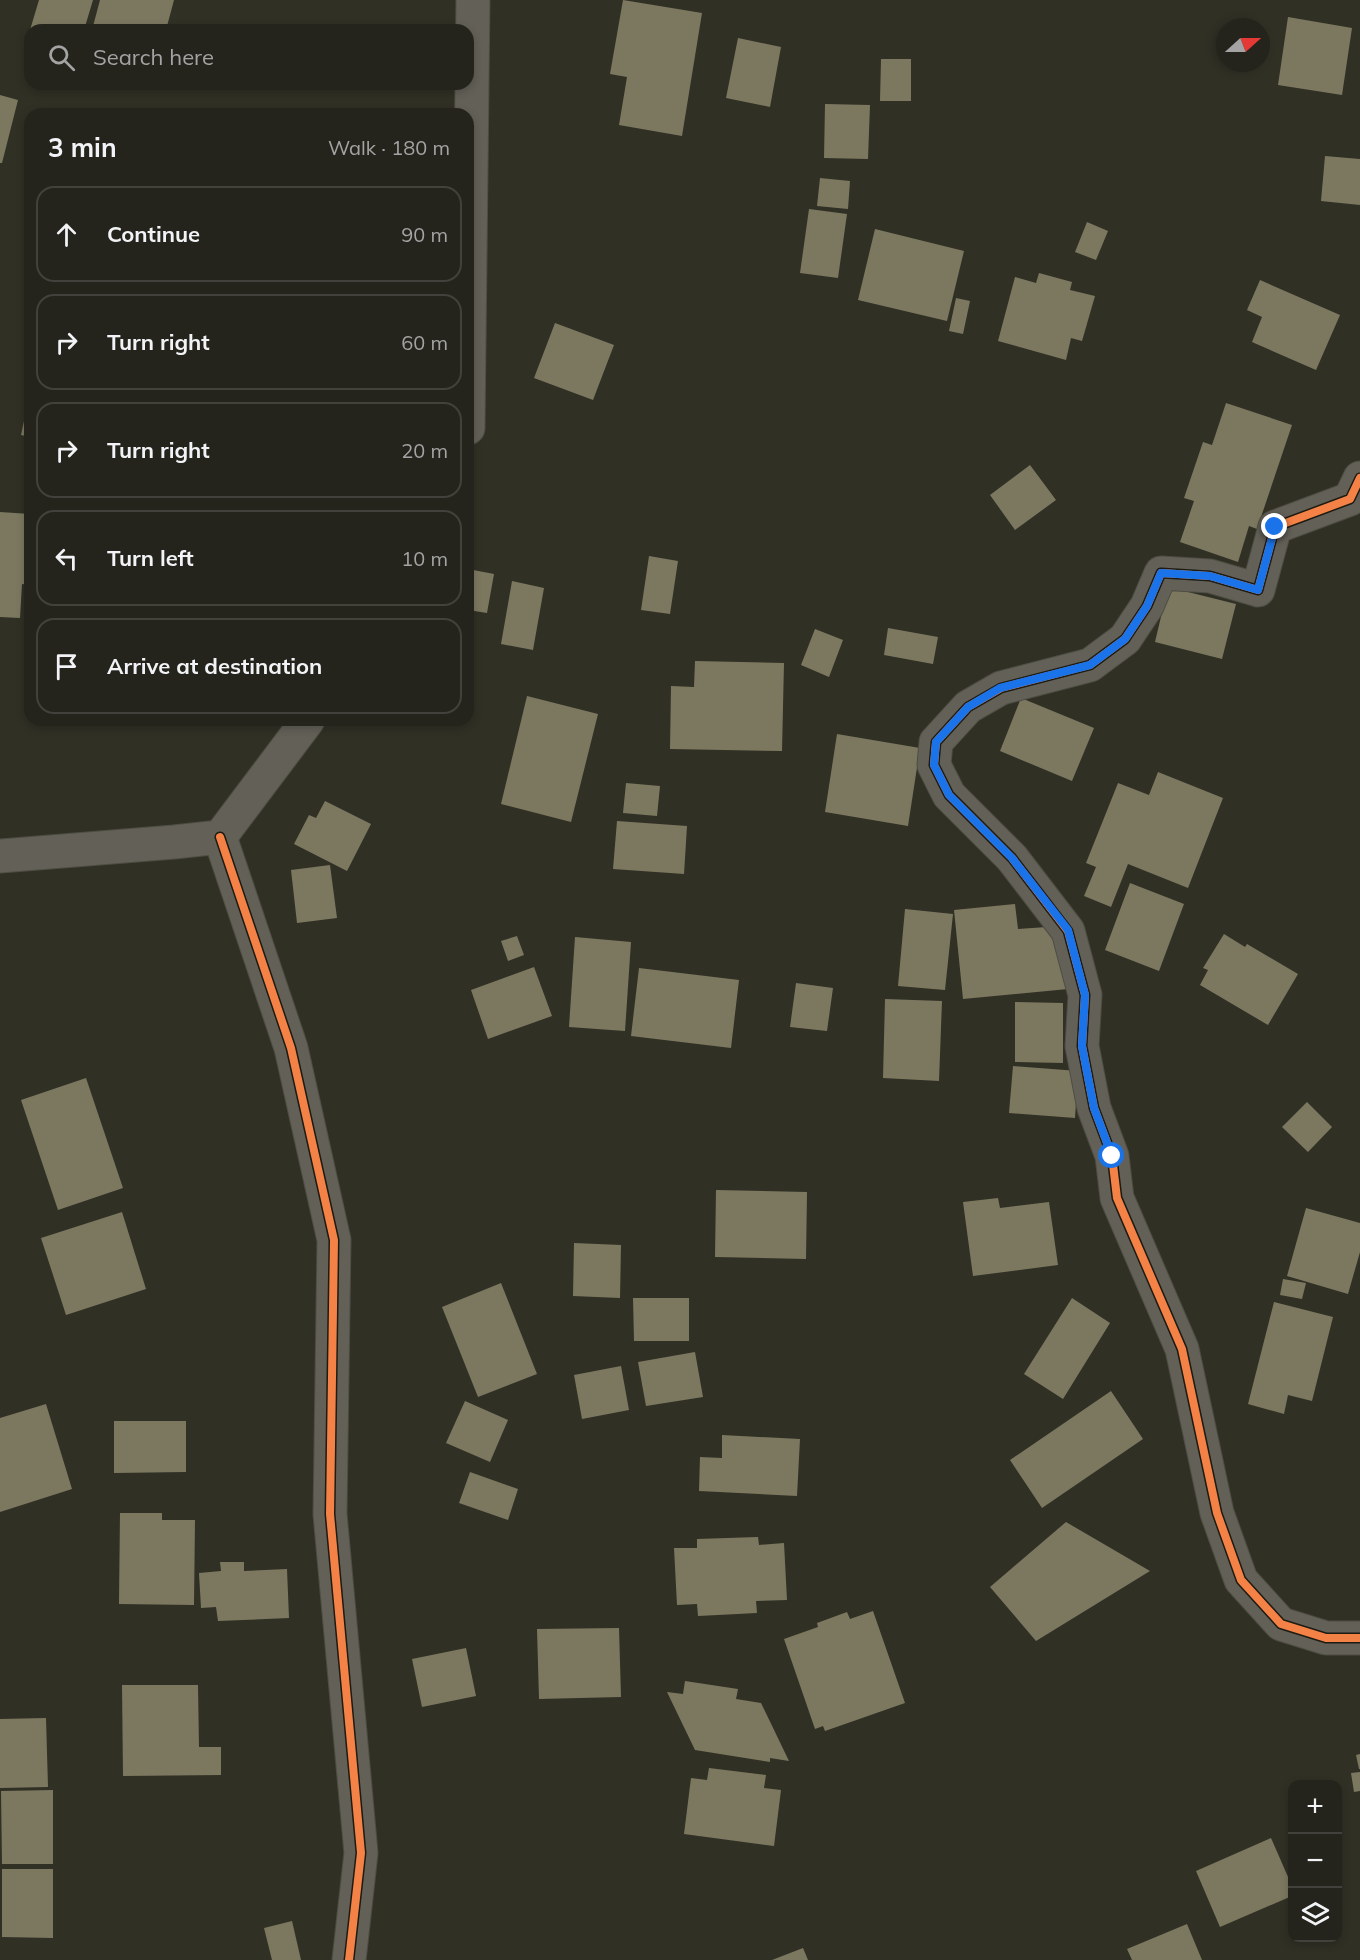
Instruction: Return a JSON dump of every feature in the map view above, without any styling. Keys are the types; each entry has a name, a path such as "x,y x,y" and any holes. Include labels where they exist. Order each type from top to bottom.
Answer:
{"street":[{"path":"473,0 473,24"},
{"path":"472,90 472,108"},
{"path":"1360,478 1350,499 1275,527 1258,590 1210,576 1161,573 1147,606 1125,639 1090,665 1000,688 968,707 936,742 934,765 949,795 1012,858 1068,930 1085,995 1082,1046 1094,1108 1112,1156 1117,1198 1182,1349 1217,1513 1241,1580 1281,1624 1326,1638 1360,1638"},
{"path":"0,856 220,837 303,726"},
{"path":"220,837 291,1048 334,1240 330,1514 361,1853 349,1960"}],"building":[{"path":"39,0 93,0 86,24 32,24"},
{"path":"100,0 174,0 168,24 94,24"},
{"path":"623,0 702,13 682,136 619,125 627,77 610,74"},
{"path":"1288,17 1352,28 1342,95 1278,85"},
{"path":"738,38 781,47 770,107 726,98"},
{"path":"881,59 911,59 911,101 880,101"},
{"path":"0,95 18,100 2,163 0,163"},
{"path":"825,104 870,105 868,159 824,158"},
{"path":"1325,156 1360,159 1360,205 1321,201"},
{"path":"820,178 850,181 848,209 817,206"},
{"path":"809,209 847,214 838,278 800,273"},
{"path":"1087,222 1108,231 1096,260 1075,252"},
{"path":"875,229 964,251 947,321 858,300"},
{"path":"1039,273 1072,282 1070,290 1095,296 1082,341 1071,338 1066,360 998,341 1015,277 1036,283"},
{"path":"1260,280 1340,315 1316,370 1252,342 1262,317 1247,310"},
{"path":"956,298 970,301 963,334 949,331"},
{"path":"555,323 614,345 593,400 534,378"},
{"path":"1226,403 1292,425 1257,529 1249,526 1238,562 1180,542 1194,501 1184,498 1203,442 1212,445"},
{"path":"1030,465 1056,500 1015,530 990,495"},
{"path":"0,512 24,514 24,584 22,584 20,618 0,617"},
{"path":"649,556 678,561 670,614 641,610"},
{"path":"474,570 494,574 487,613 474,611"},
{"path":"512,581 544,588 533,650 501,644"},
{"path":"1168,587 1236,604 1222,659 1155,642"},
{"path":"888,628 938,637 933,664 884,655"},
{"path":"815,629 843,640 829,677 801,665"},
{"path":"695,661 784,663 782,751 670,749 671,686 694,687"},
{"path":"527,696 598,714 571,822 501,804"},
{"path":"1021,698 1094,728 1072,781 1000,751"},
{"path":"837,734 920,748 908,826 825,812"},
{"path":"1158,772 1223,798 1188,888 1128,864 1111,907 1084,896 1096,867 1086,863 1118,783 1149,795"},
{"path":"626,783 660,786 657,816 623,813"},
{"path":"325,801 371,824 347,871 294,844 309,815 316,818"},
{"path":"617,821 687,826 684,874 613,869"},
{"path":"330,865 337,918 297,923 291,870"},
{"path":"1130,883 1184,904 1159,971 1105,950"},
{"path":"1015,904 1018,929 1061,926 1068,989 963,999 954,910"},
{"path":"905,909 953,914 945,990 898,986"},
{"path":"1224,934 1245,947 1247,944 1298,974 1268,1025 1200,985 1208,970 1203,968"},
{"path":"517,936 524,955 508,961 501,941"},
{"path":"575,937 631,942 625,1031 569,1027"},
{"path":"534,967 552,1016 488,1039 471,990"},
{"path":"639,968 739,980 731,1048 631,1036"},
{"path":"796,983 833,988 827,1031 790,1027"},
{"path":"885,999 942,1001 939,1081 883,1078"},
{"path":"1015,1002 1063,1003 1063,1063 1015,1062"},
{"path":"1013,1066 1078,1071 1075,1118 1009,1113"},
{"path":"86,1078 123,1188 58,1210 21,1100"},
{"path":"1307,1102 1332,1127 1308,1152 1282,1127"},
{"path":"716,1190 807,1192 806,1259 715,1257"},
{"path":"998,1198 1000,1208 1049,1202 1058,1265 973,1276 963,1202"},
{"path":"1306,1208 1360,1223 1360,1252 1348,1294 1287,1276"},
{"path":"122,1212 146,1289 66,1315 41,1238"},
{"path":"574,1243 621,1245 620,1298 573,1296"},
{"path":"1283,1279 1306,1283 1302,1299 1280,1295"},
{"path":"501,1283 537,1374 478,1397 442,1307"},
{"path":"633,1298 689,1298 689,1341 634,1341"},
{"path":"1072,1298 1110,1323 1063,1399 1024,1374"},
{"path":"1274,1302 1333,1317 1312,1401 1288,1395 1284,1414 1248,1404"},
{"path":"695,1352 703,1397 646,1406 638,1362"},
{"path":"621,1366 629,1410 582,1419 574,1375"},
{"path":"1111,1391 1143,1439 1042,1508 1010,1460"},
{"path":"465,1401 508,1420 490,1462 446,1443"},
{"path":"46,1404 72,1489 0,1512 0,1418"},
{"path":"114,1421 186,1421 186,1472 114,1473"},
{"path":"722,1435 800,1439 797,1496 699,1491 700,1457 722,1458"},
{"path":"470,1472 518,1489 508,1520 459,1503"},
{"path":"120,1513 162,1513 162,1520 195,1520 194,1605 119,1604"},
{"path":"1066,1522 1150,1571 1036,1641 990,1587"},
{"path":"758,1537 759,1545 784,1543 787,1600 756,1601 757,1613 698,1616 697,1604 677,1605 674,1548 697,1548 697,1539"},
{"path":"220,1562 244,1562 244,1571 287,1569 289,1618 218,1621 216,1607 201,1608 199,1573 221,1571"},
{"path":"873,1611 905,1703 825,1731 823,1726 815,1729 784,1639 818,1627 817,1623 847,1612 850,1619"},
{"path":"619,1628 621,1697 539,1699 537,1629"},
{"path":"466,1648 476,1696 422,1707 412,1659"},
{"path":"685,1681 738,1689 736,1699 761,1703 789,1761 770,1758 770,1762 695,1750 667,1692 683,1694"},
{"path":"122,1685 198,1685 199,1747 221,1747 221,1775 123,1776"},
{"path":"46,1718 48,1787 0,1788 0,1719"},
{"path":"1360,1754 1360,1769 1359,1769 1356,1755"},
{"path":"709,1768 766,1775 764,1788 781,1790 774,1846 684,1834 691,1778 707,1780"},
{"path":"1360,1772 1360,1791 1354,1792 1351,1773"},
{"path":"53,1790 53,1864 2,1864 1,1791"},
{"path":"1271,1838 1288,1877 1288,1898 1220,1927 1196,1871"},
{"path":"2,1869 53,1869 53,1938 2,1937"},
{"path":"292,1921 301,1960 272,1960 264,1928"},
{"path":"1187,1924 1202,1960 1132,1960 1127,1949"},
{"path":"803,1948 808,1960 772,1960"}],"cycle path":[{"path":"1360,478 1350,499 1275,527 1258,590 1210,576 1161,573 1147,606 1125,639 1090,665 1001,688 968,707 936,742 934,765 949,795 1012,858 1068,931 1085,995 1082,1046 1094,1108 1112,1156 1117,1198 1182,1349 1217,1513 1241,1580 1281,1624 1326,1638 1360,1638"},
{"path":"220,837 291,1048 334,1240 330,1514 361,1853 349,1960"}],"route":[{"path":"1112,1156 1094,1108 1082,1046 1085,995 1068,930 1012,858 949,795 934,765 936,742 968,707 1000,688 1090,665 1125,639 1147,606 1161,573 1210,576 1258,590 1275,527"}]}
